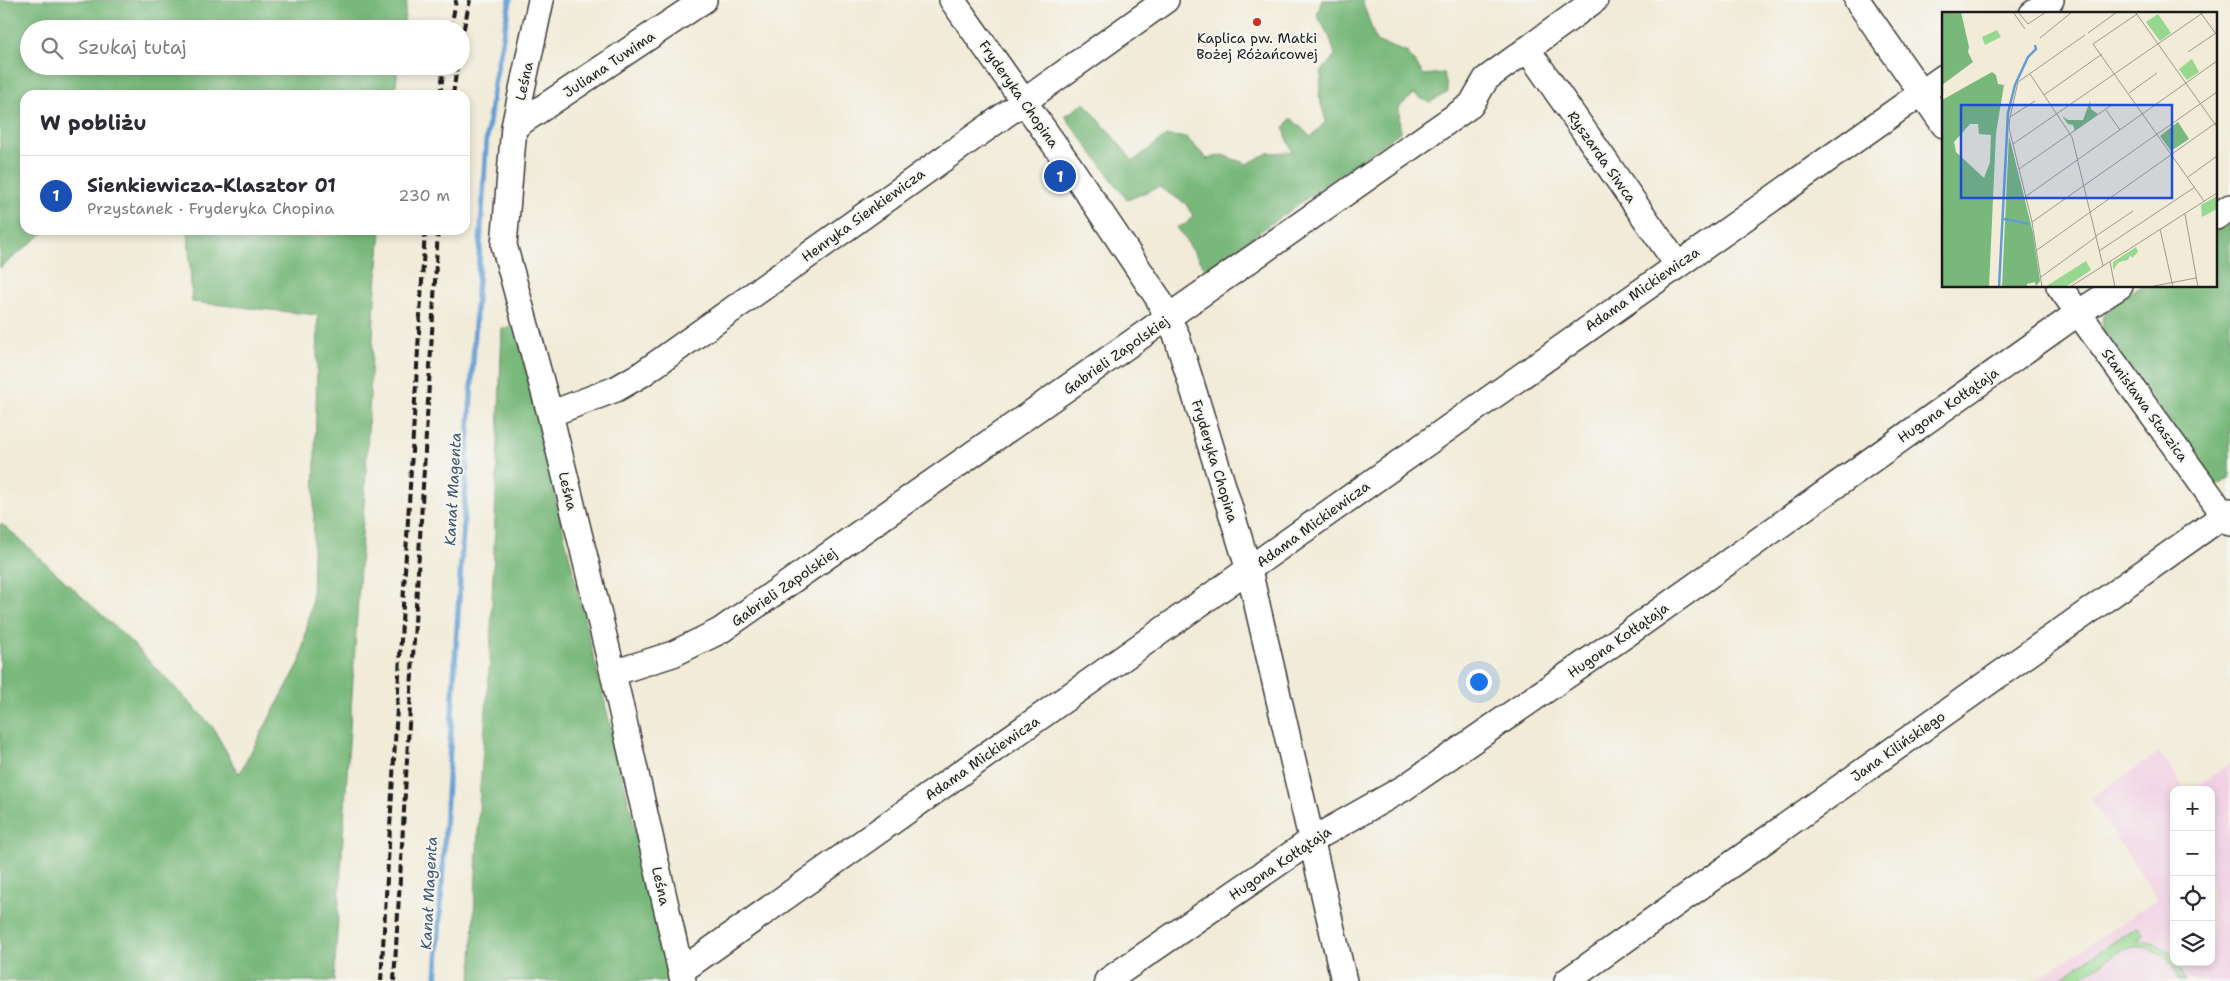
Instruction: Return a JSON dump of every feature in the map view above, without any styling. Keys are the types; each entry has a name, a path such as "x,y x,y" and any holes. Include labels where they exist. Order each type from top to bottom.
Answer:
{"street":[{"name":"Leśna","path":"541,0 514,127 504,244 550,414 613,673 682,976"},
{"name":"Juliana Tuwima","path":"514,127 704,0"},
{"name":"Fryderyka Chopina","path":"952,0 1069,165 1158,298 1176,334 1249,570 1344,981"},
{"name":"Henryka Sienkiewicza","path":"550,414 616,389 642,374 1166,0"},
{"name":"Gabrieli Zapolskiej","path":"613,673 673,654 720,631 1471,105 1486,79 1595,0"},
{"path":"1857,0 1942,122"},
{"path":"2035,12 2051,0"},
{"name":"Ryszarda Siwca","path":"1527,49 1677,264"},
{"name":"Adama Mickiewicza","path":"682,976 1677,264 1942,78"},
{"path":"2218,216 2230,207"},
{"name":"Stanisława Staszica","path":"2060,288 2228,516"},
{"name":"Hugona Kołłątaja","path":"1107,981 1312,840 1404,788 1486,732 2078,313 2117,288"},
{"name":"Jana Kilińskiego","path":"1567,981 2228,516"}],"shaded area":[{"path":"2159,752 2183,786 2170,786 2170,966 2215,966 2215,786 2198,786 2230,763 2230,981 2035,981 2158,899 2090,799"}],"green space":[{"path":"0,0 407,0 404,20 20,20 20,75 397,75 396,90 20,90 20,235 41,235 0,268"},
{"path":"1322,0 1362,0 1376,41 1408,53 1424,75 1444,73 1448,92 1429,103 1414,94 1399,107 1400,132 1206,270 1177,227 1186,224 1193,216 1186,204 1159,187 1127,200 1065,116 1085,103 1133,161 1166,136 1186,137 1207,159 1222,155 1247,164 1268,153 1292,152 1284,129 1291,118 1311,137 1326,121 1319,97 1322,71 1335,55 1330,38 1317,15"},
{"path":"2230,219 2230,478 2217,487 2103,332 2102,320 2108,309 2136,288 2218,288 2218,228"},
{"path":"188,235 381,235 375,299 334,981 0,981 0,524 6,527 127,638 212,726 239,774 300,662 312,602 318,315 192,302"},
{"path":"519,326 543,447 672,981 471,981 480,789 490,659 502,328"},
{"path":"2137,926 2143,935 2136,940 2157,945 2170,953 2170,963 2163,955 2146,948 2124,949 2075,980 2056,981"},
{"path":"2172,966 2179,966 2185,981 2179,981"}],"waterway":[{"name":"Kanał Magenta","path":"436,981 486,144 494,84 510,0"}],"railway":[{"path":"453,20 456,0"},
{"path":"466,20 470,0"},
{"path":"441,90 443,75"},
{"path":"454,90 456,75"},
{"path":"381,981 425,235"},
{"path":"394,981 438,235"}],"place":[{"name":"Kaplica pw. Matki Bożej Różańcowej","path":"1257,22"},
{"name":"Sienkiewicza-Klasztor 01","path":"1060,176"}]}
